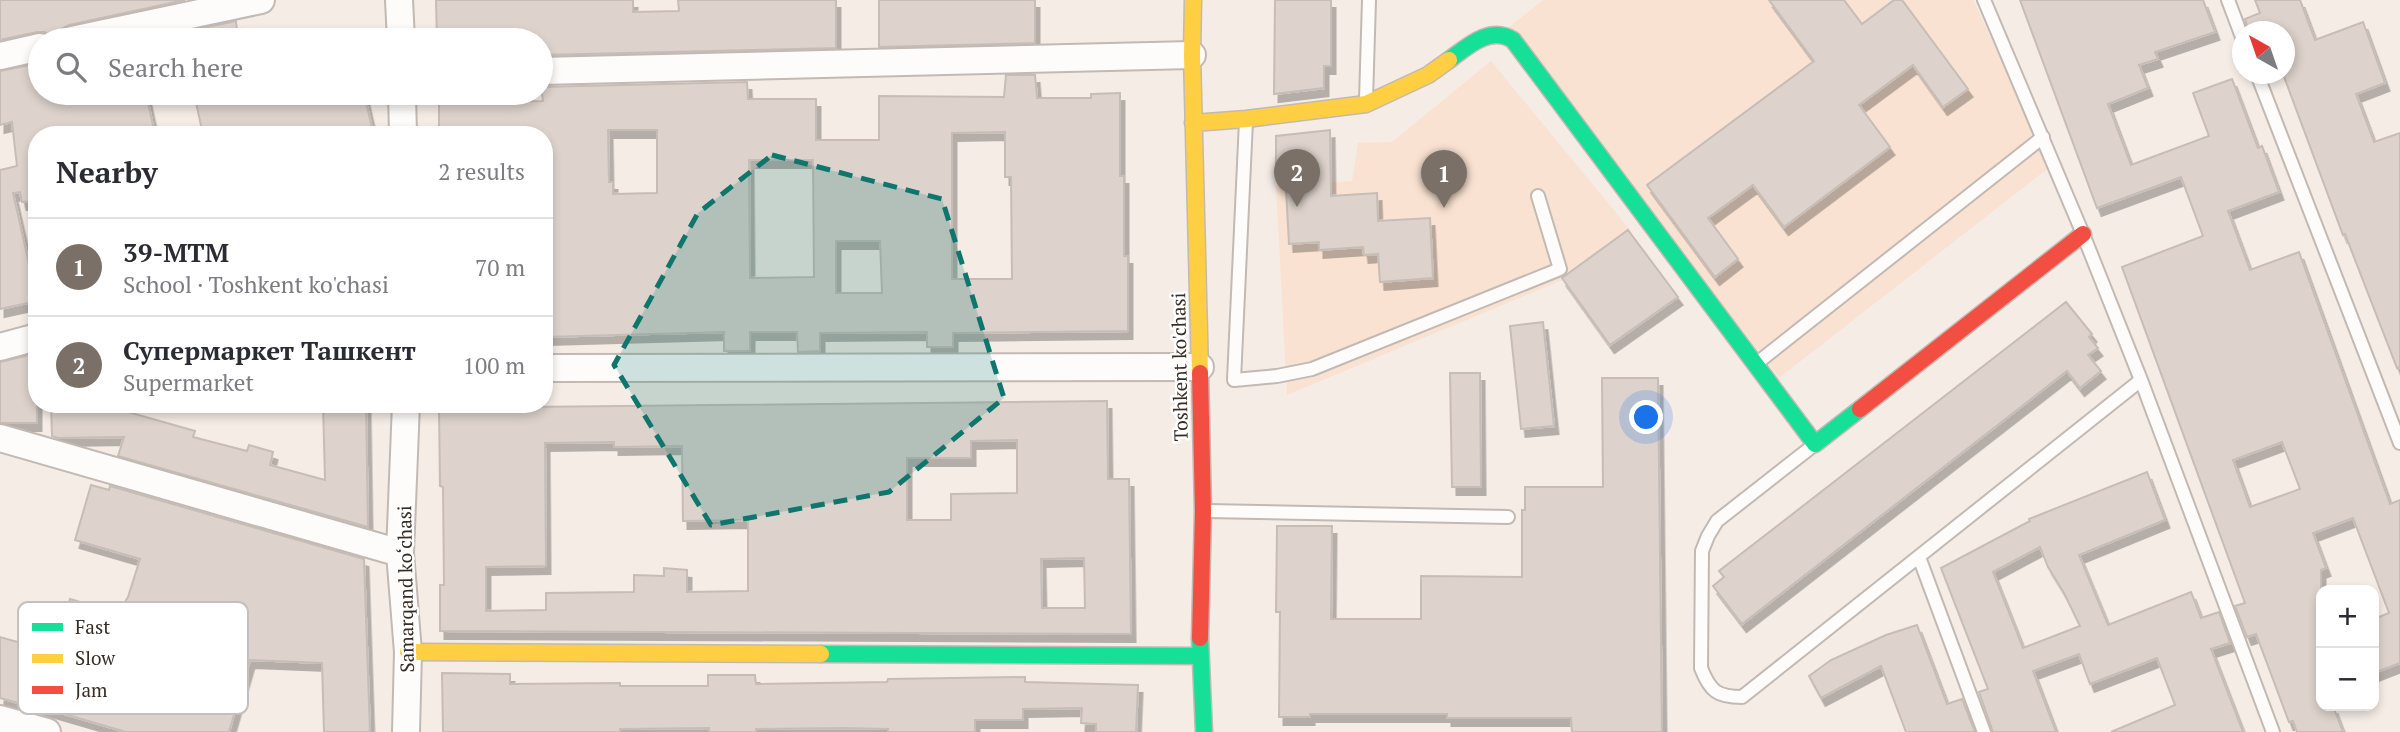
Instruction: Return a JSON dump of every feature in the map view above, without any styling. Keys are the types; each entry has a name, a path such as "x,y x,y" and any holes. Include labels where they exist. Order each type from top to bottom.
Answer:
{"street":[{"path":"129,28 261,0"},
{"path":"399,0 400,28"},
{"name":"Toshkent ko'chasi","path":"1193,0 1203,511 1200,656 1204,732"},
{"path":"1194,123 1366,104 1428,75 1477,40 1504,34 1513,40 1815,444 2083,233"},
{"path":"0,56 28,50"},
{"path":"553,71 1192,55"},
{"path":"402,105 403,126"},
{"path":"0,347 28,339"},
{"path":"553,368 1200,367"},
{"name":"Samarqand ko‘chasi","path":"406,413 400,554 408,652 406,732"},
{"path":"0,438 400,554"},
{"path":"408,652 1200,656"},
{"path":"0,719 47,732"}],"lane":[{"path":"1366,104 1369,0"},
{"path":"1984,0 2083,233 2273,732"},
{"path":"2228,0 2236,21"},
{"path":"2261,84 2400,443"},
{"path":"1246,119 1234,380 1312,369 1560,269 1538,196"},
{"path":"1754,365 2043,138"},
{"path":"1815,444 1717,522 1702,551 1701,668 1707,684 1715,692 1727,697 1742,697 2141,380"},
{"path":"1203,511 1508,517"},
{"path":"1919,557 1984,732"}],"highlighted area":[{"path":"772,155 942,199 1004,398 889,492 711,525 614,365 698,213"}],"shaded area":[{"path":"1543,0 1973,0 2051,166 1779,378 1508,28"},
{"path":"1491,61 1631,231 1565,279 1287,395 1276,186 1352,181 1358,143 1392,142"}],"building":[{"path":"0,0 185,0 63,28 28,28 28,34 0,40"},
{"path":"436,0 633,0 633,12 679,11 678,0 836,0 836,48 553,55 553,28 437,28"},
{"path":"879,0 1035,0 1035,43 879,47"},
{"path":"1275,0 1331,0 1331,66 1324,66 1324,88 1274,94"},
{"path":"1769,0 1844,0 1862,24 1894,0 1902,0 1968,89 1943,107 1913,65 1859,105 1890,147 1784,227 1753,185 1708,218 1738,259 1715,277 1647,185 1814,61"},
{"path":"2020,0 2203,0 2215,32 2155,52 2158,59 2139,65 2148,88 2108,104 2131,165 2209,136 2193,93 2232,79 2258,148 2262,146 2279,192 2228,211 2250,270 2299,252 2390,504 2400,500 2400,663 2379,671 2379,617 2389,613 2353,518 2313,533 2326,568 2321,570 2321,585 2316,585 2316,711 2335,711 2343,732 2297,732 2293,721 2289,722 2256,634 2247,637 2235,606 2245,603 2122,267 2203,236 2181,177 2097,208","holes":["2282,442 2300,489 2250,507 2233,460"]},
{"path":"2255,0 2300,0 2315,40 2363,22 2385,83 2356,94 2374,142 2400,133 2400,367 2397,368 2345,234 2343,235 2287,84 2295,84 2295,21 2246,21 2260,13"},
{"path":"236,21 237,28 203,28"},
{"path":"28,65 28,105 149,105 153,126 28,126 28,202 22,202 20,192 13,193 28,260 28,303 0,309 0,170 17,166 12,122 0,125 0,71"},
{"path":"1006,75 1035,75 1037,98 1091,98 1091,94 1120,93 1120,176 1124,176 1128,331 953,333 953,347 927,347 927,332 820,333 820,351 798,352 797,332 750,332 750,351 724,351 724,332 553,337 553,126 439,126 439,105 553,105 553,87 747,82 748,99 816,99 816,140 879,140 879,96 1004,97","holes":["608,130 657,130 657,193 613,194 613,182 609,182","1005,132 1005,177 1011,177 1012,279 952,279 952,133","749,160 813,160 814,277 750,278","836,241 880,241 882,293 836,293"]},
{"path":"197,105 367,105 372,126 201,126"},
{"path":"1330,130 1331,196 1377,193 1378,221 1430,218 1433,278 1380,282 1378,254 1364,255 1363,247 1319,250 1319,242 1289,244 1285,171 1276,171 1276,136"},
{"path":"1628,230 1678,297 1610,345 1562,278"},
{"path":"2066,302 2092,334 2089,337 2098,348 2088,355 2101,371 2080,388 2067,371 1742,624 1713,586 1724,577 1719,571"},
{"path":"1543,322 1554,426 1521,429 1510,326"},
{"path":"28,355 28,413 37,413 37,423 0,423 0,362"},
{"path":"1450,373 1480,373 1481,487 1452,487"},
{"path":"1602,378 1658,378 1662,732 1572,732 1571,718 1447,718 1447,714 1310,714 1310,717 1279,717 1277,526 1332,526 1331,619 1421,619 1421,576 1522,577 1522,510 1525,510 1525,487 1603,487"},
{"path":"1107,401 1108,479 1129,479 1131,634 440,631 440,585 444,585 443,487 440,486 439,413 553,413 553,407","holes":["1017,440 1017,493 951,494 951,520 907,520 907,458 971,458 971,441","614,442 614,447 682,446 683,521 748,520 748,591 687,592 687,570 664,568 664,576 634,575 634,592 546,593 546,610 486,611 486,567 546,566 545,443","1084,558 1085,608 1042,608 1041,559"]},
{"path":"51,413 132,413 195,431 193,437 247,451 249,445 273,452 270,465 325,480 323,413 366,413 368,527 118,456 124,437 52,436"},
{"path":"2147,472 2165,520 2079,555 2108,625 2191,592 2201,618 2219,612 2230,643 2211,649 2243,732 2111,732 2175,705 2157,658 2090,684 2079,654 2033,671 2056,732 1993,732 1979,692 1988,689 1941,568 2030,521 2029,519","holes":["2040,547 2080,626 2023,648 1993,572"]},
{"path":"91,485 109,490 110,486 364,559 370,732 324,732 322,663 250,660 248,667 248,602 125,602 140,559 75,540"},
{"path":"1917,625 1947,704 1962,699 1975,732 1906,732 1881,666 1821,698 1809,676 1831,660 1886,635"},
{"path":"0,637 18,642 18,703 0,698"},
{"path":"442,673 510,674 510,684 620,683 620,686 708,686 708,675 755,675 756,684 1025,677 1025,682 1138,685 1136,732 1096,732 1096,724 1081,723 1082,708 1023,709 1023,720 975,720 975,732 888,732 888,729 844,728 709,732 709,728 620,729 620,732 443,732"},
{"path":"64,714 234,714 229,732 126,732"}],"traffic: fast":[{"path":"1449,60 1487,36 1504,36 1513,40 1815,444 1860,409"},
{"path":"1200,638 1204,732"},
{"path":"821,654 1200,656"}],"traffic: slow":[{"path":"1193,0 1200,373"},
{"path":"1193,123 1366,104 1428,75 1449,60"},
{"path":"408,652 821,654"}],"traffic: jam":[{"path":"1860,409 2083,234"},
{"path":"1200,373 1203,511 1200,638"}],"place":[{"name":"Супермаркет Ташкент","path":"1297,207"},
{"name":"39-MTM","path":"1444,208"}]}
